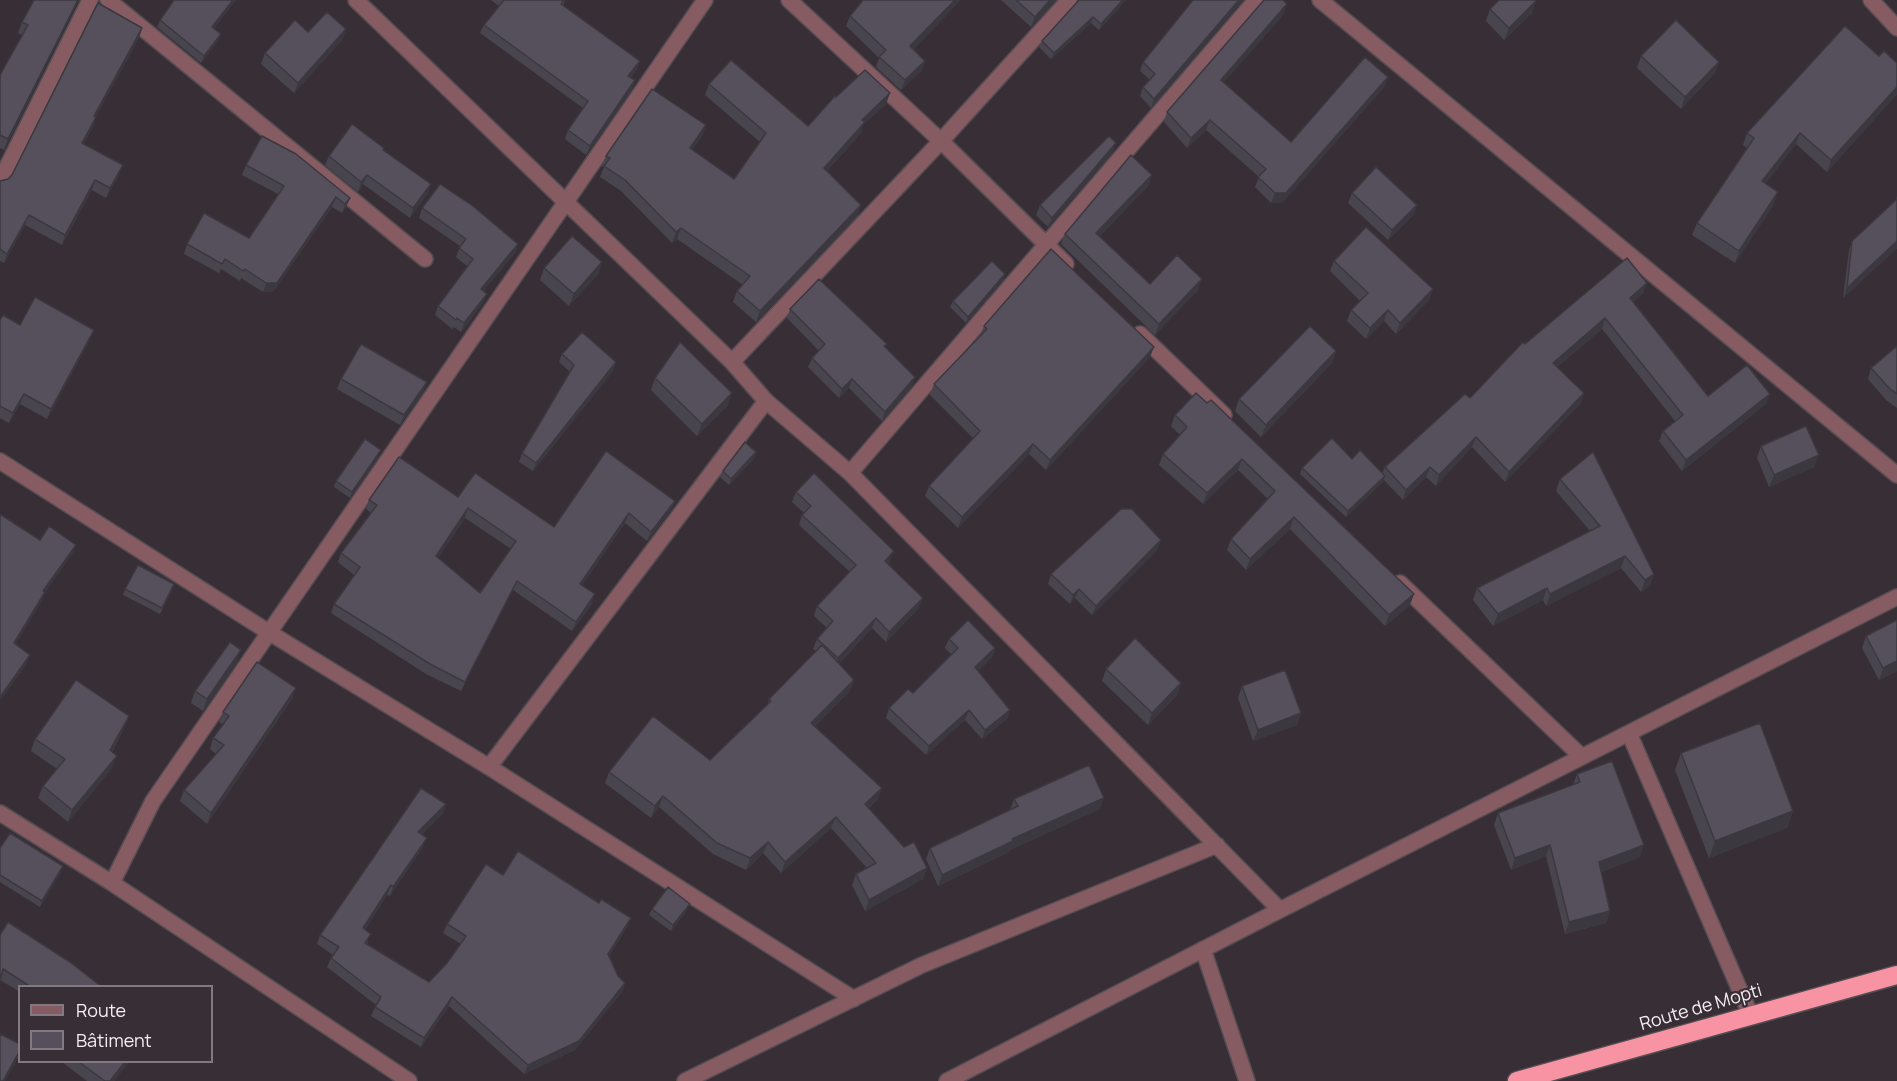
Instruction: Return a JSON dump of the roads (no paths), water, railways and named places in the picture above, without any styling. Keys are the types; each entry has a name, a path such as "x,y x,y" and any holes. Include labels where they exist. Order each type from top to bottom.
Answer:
{"highway":[{"name":"Route de Mopti","path":"1517,1081 1897,975"}],"street":[{"path":"0,180 90,0"},
{"path":"108,0 425,259"},
{"path":"356,0 732,362 766,401 850,473 1280,910"},
{"path":"112,883 153,801 705,0"},
{"path":"789,0 941,141 1073,270"},
{"path":"732,362 941,141 1069,0"},
{"path":"850,473 1256,0"},
{"path":"1320,0 1897,475"},
{"path":"1879,2 1897,28"},
{"path":"1125,320 1237,427"},
{"path":"489,767 766,401"},
{"path":"0,461 854,999"},
{"path":"1392,576 1582,757"},
{"path":"947,1081 1897,597"},
{"path":"1629,733 1751,1016"},
{"path":"0,813 112,883 409,1081"},
{"path":"685,1081 922,965 1217,845"},
{"path":"1203,949 1247,1081"}]}
